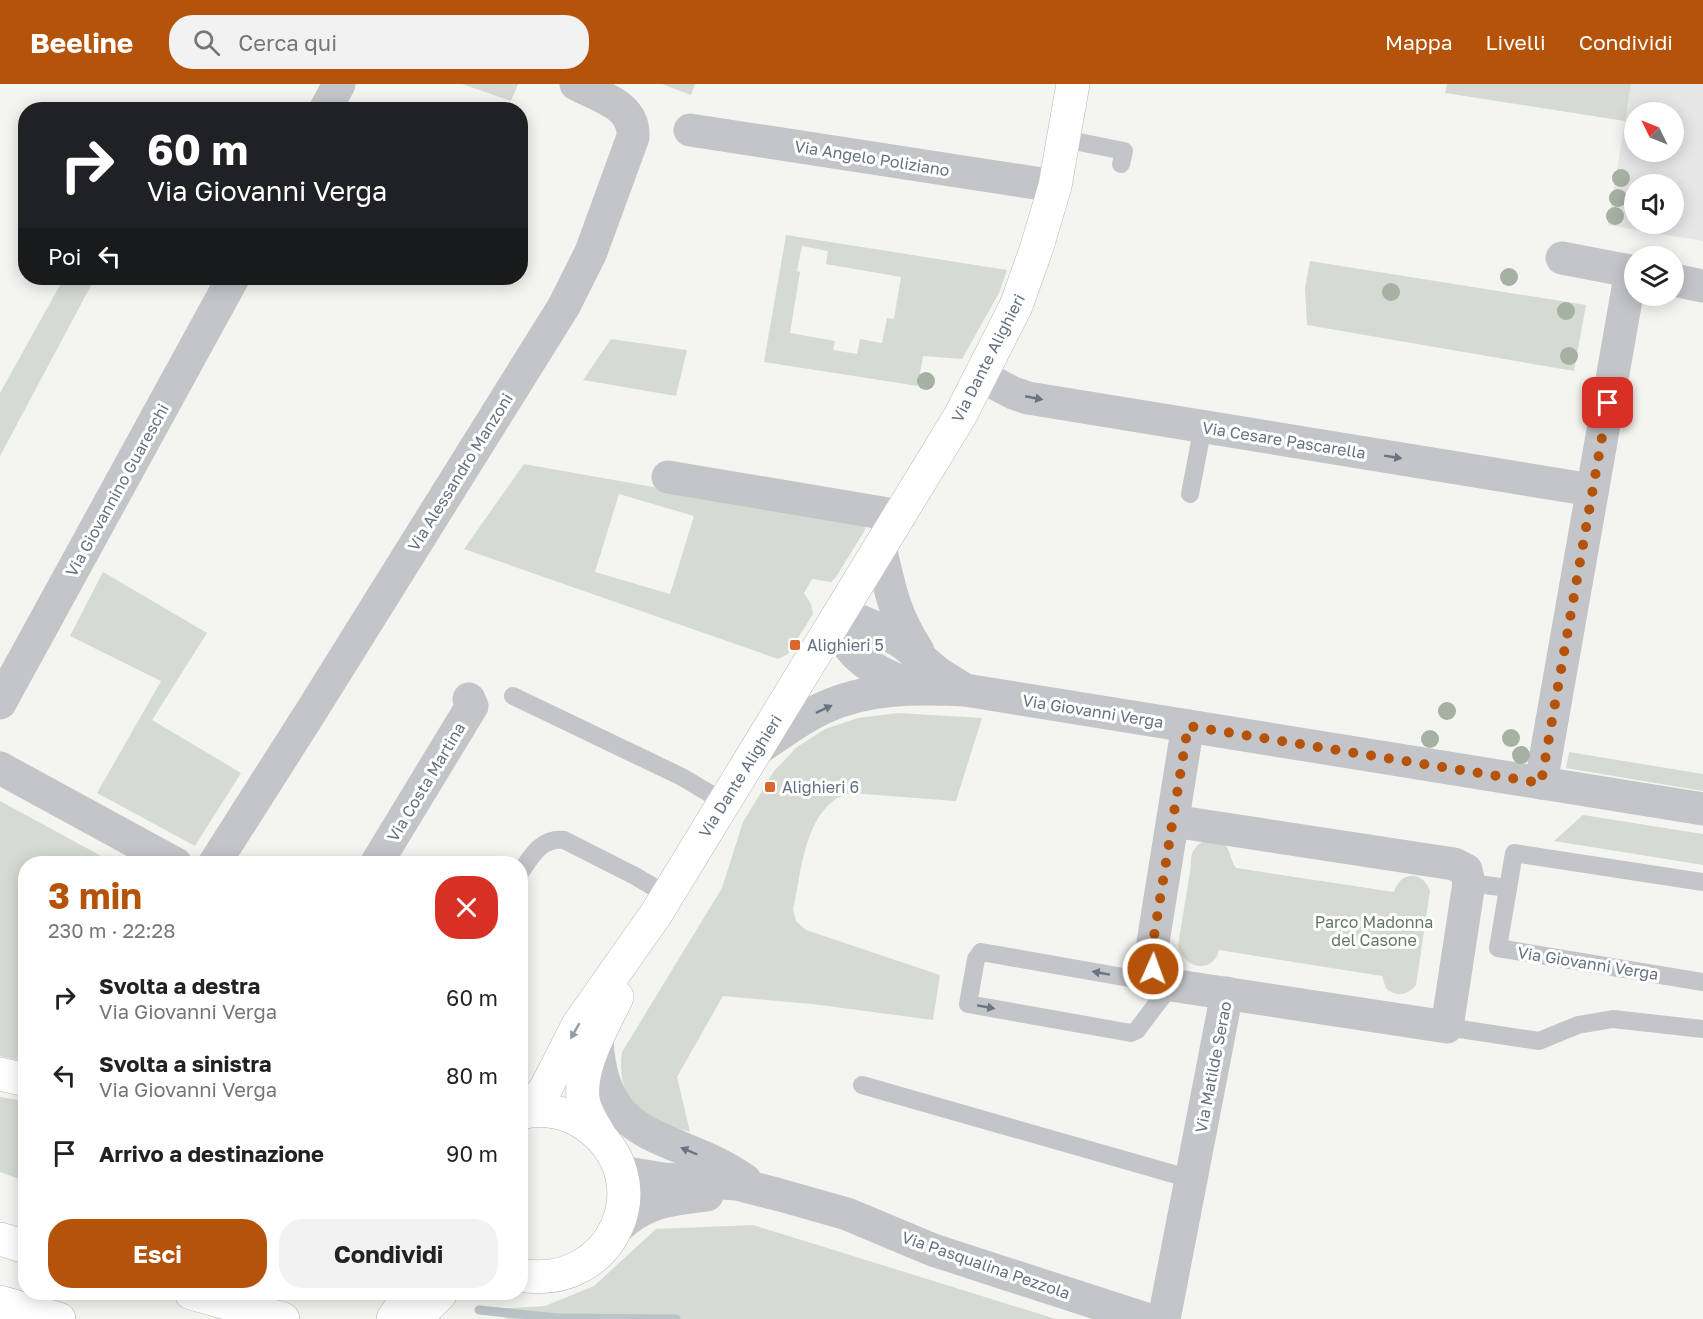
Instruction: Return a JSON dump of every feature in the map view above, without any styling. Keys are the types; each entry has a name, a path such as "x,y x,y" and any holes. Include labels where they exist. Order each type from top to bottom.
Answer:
{"main road":[{"name":"Via Dante Alighieri","path":"528,1107 546,1088 578,1025 662,904 960,416 1016,306 1037,247 1055,186 1072,84"},
{"name":"Via Dante Alighieri","path":"598,1134 586,1111 582,1093 584,1081 597,1038 662,904"},
{"path":"0,1074 18,1078"},
{"path":"528,1111 543,1110 562,1113 578,1119 598,1134 613,1151 621,1173 624,1201 617,1228 603,1249 585,1265 562,1275 538,1279 528,1277"},
{"path":"0,1239 18,1245"},
{"path":"216,1300 283,1319"},
{"path":"393,1319 405,1300"},
{"path":"419,1319 434,1300"},
{"path":"0,1302 59,1319"}],"street":[{"path":"329,102 339,84"},
{"name":"Via Alessandro Manzoni","path":"219,856 564,306 591,252 633,137 634,128 632,119 621,107 576,84"},
{"name":"Via Angelo Poliziano","path":"690,130 1055,186"},
{"path":"1562,258 1624,270"},
{"path":"1684,282 1703,286"},
{"name":"Via Giovannino Guareschi","path":"0,703 229,285"},
{"path":"1541,783 1627,306"},
{"name":"Via Cesare Pascarella","path":"981,376 1013,393 1028,398 1592,490"},
{"path":"668,477 900,516"},
{"path":"880,547 890,594 919,673"},
{"path":"839,616 860,621 883,631 919,673"},
{"name":"Via Giovanni Verga","path":"756,750 824,708 919,673 965,690 1703,809"},
{"name":"Via Costa Martina","path":"381,856 472,706 469,699"},
{"path":"1164,980 1150,961 1188,726"},
{"path":"0,768 161,856"},
{"path":"1173,821 1454,864 1466,870 1469,875 1447,1027 1227,993"},
{"name":"Via Matilde Serao","path":"1164,980 1227,993 1164,1319"},
{"name":"Via Pasqualina Pezzola","path":"597,1038 600,1070 609,1096 634,1126 720,1165 759,1189"},
{"name":"Via Pasqualina Pezzola","path":"621,1173 663,1179 737,1184 759,1189 847,1214 933,1250 1146,1319"},
{"name":"Via Pasqualina Pezzola","path":"617,1228 638,1210 656,1204 684,1198 759,1189"}],"lane":[{"path":"1064,139 1124,151 1121,165"},
{"path":"1190,494 1203,426"},
{"path":"513,696 682,777 724,802"},
{"path":"528,863 544,842 553,839 564,840 635,876 662,904"},
{"name":"Via Giovanni Verga","path":"1703,882 1514,853 1498,948 1703,982"},
{"path":"1469,883 1508,888"},
{"path":"981,952 1146,981 1164,980 1137,1030 1131,1033 968,1004 976,959 981,952"},
{"path":"1447,1027 1539,1041 1578,1025 1613,1019 1703,1029"},
{"path":"862,1085 1191,1179"}],"shaded area":[{"path":"1631,84 1703,84 1703,241 1661,234 1684,234 1684,174 1624,174 1624,228 1608,225 1624,127 1624,162 1684,162 1684,102 1628,102"}],"green space":[{"path":"462,84 518,84 511,101"},
{"path":"662,84 695,84 691,95"},
{"path":"1447,84 1631,84 1628,102 1624,102 1624,121 1445,93"},
{"path":"786,235 1007,270 999,293 962,359 923,356 918,386 764,362","holes":["802,246 828,251 826,264 901,277 894,319 887,318 882,343 860,339 857,354 833,350 835,341 790,333"]},
{"path":"1310,261 1586,305 1574,371 1307,325 1305,288"},
{"path":"60,285 91,285 0,456 0,393"},
{"path":"611,339 687,350 676,396 583,380"},
{"path":"524,464 855,520 865,526 865,530 831,582 812,579 804,593 811,604 813,614 788,654 778,659 464,549","holes":["619,494 694,516 670,594 595,572"]},
{"path":"103,572 207,633 152,720 241,773 195,846 97,793 161,681 70,636"},
{"path":"898,713 982,718 956,801 850,793 835,800 823,811 809,837 793,909 796,921 806,930 940,975 933,1020 812,1004 723,996 677,1077 690,1132 653,1121 636,1108 626,1092 621,1073 622,1052 722,888 743,822 774,771 797,747 825,729 858,718"},
{"path":"1569,752 1703,774 1703,791 1566,768"},
{"path":"0,801 101,856 18,856 18,1060 0,1056"},
{"path":"1583,815 1703,834 1703,865 1554,841"},
{"name":"Parco Madonna del Casone","path":"1202,842 1224,843 1236,868 1394,892 1401,880 1406,877 1422,879 1430,891 1416,985 1406,993 1398,994 1386,988 1382,976 1219,950 1211,963 1205,966 1192,964 1181,953 1178,945 1192,855 1196,846"},
{"path":"0,1097 18,1100 18,1178 0,1172"},
{"path":"753,1225 1056,1319 509,1319 479,1310 545,1306 594,1286 656,1229"}],"waterway":[{"path":"479,1310 558,1318 676,1319"}],"place":[{"name":"Alighieri 5","path":"795,645"},
{"name":"Alighieri 6","path":"770,787"}],"route":[{"path":"1153,969 1150,961 1188,726 1541,783 1608,403"}]}
